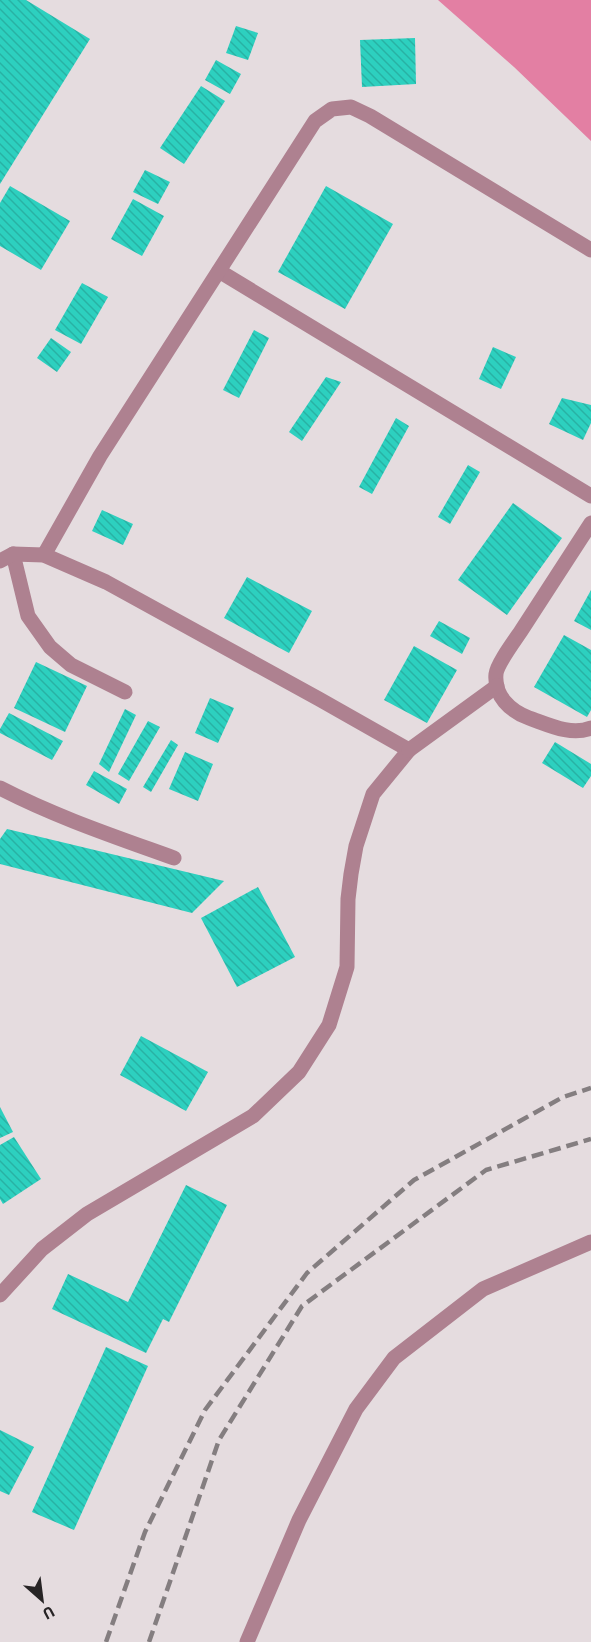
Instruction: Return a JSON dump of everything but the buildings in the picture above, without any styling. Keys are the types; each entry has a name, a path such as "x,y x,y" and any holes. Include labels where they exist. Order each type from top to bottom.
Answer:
{"lane":[{"path":"44,555 100,456 315,121 332,109 351,107 380,122 591,250"},
{"path":"219,271 591,496"},
{"path":"591,523 496,672 496,686 504,703 521,715 563,730 584,731 591,728"},
{"path":"124,692 71,664 50,647 28,616 7,557 44,555 106,582 409,750"},
{"path":"0,1295 42,1249 87,1214 253,1116 299,1072 329,1025 347,968 348,899 351,874 356,846 373,794 409,750 496,686"},
{"path":"0,788 103,833 174,858"},
{"path":"247,1642 299,1520 356,1409 394,1358 483,1289 591,1242"}],"shaded area":[{"path":"438,0 591,0 591,141 514,67"}],"railway":[{"path":"106,1642 145,1532 205,1410 307,1273 414,1180 563,1097 591,1088"},
{"path":"149,1642 219,1440 302,1306 486,1170 591,1139"}]}
